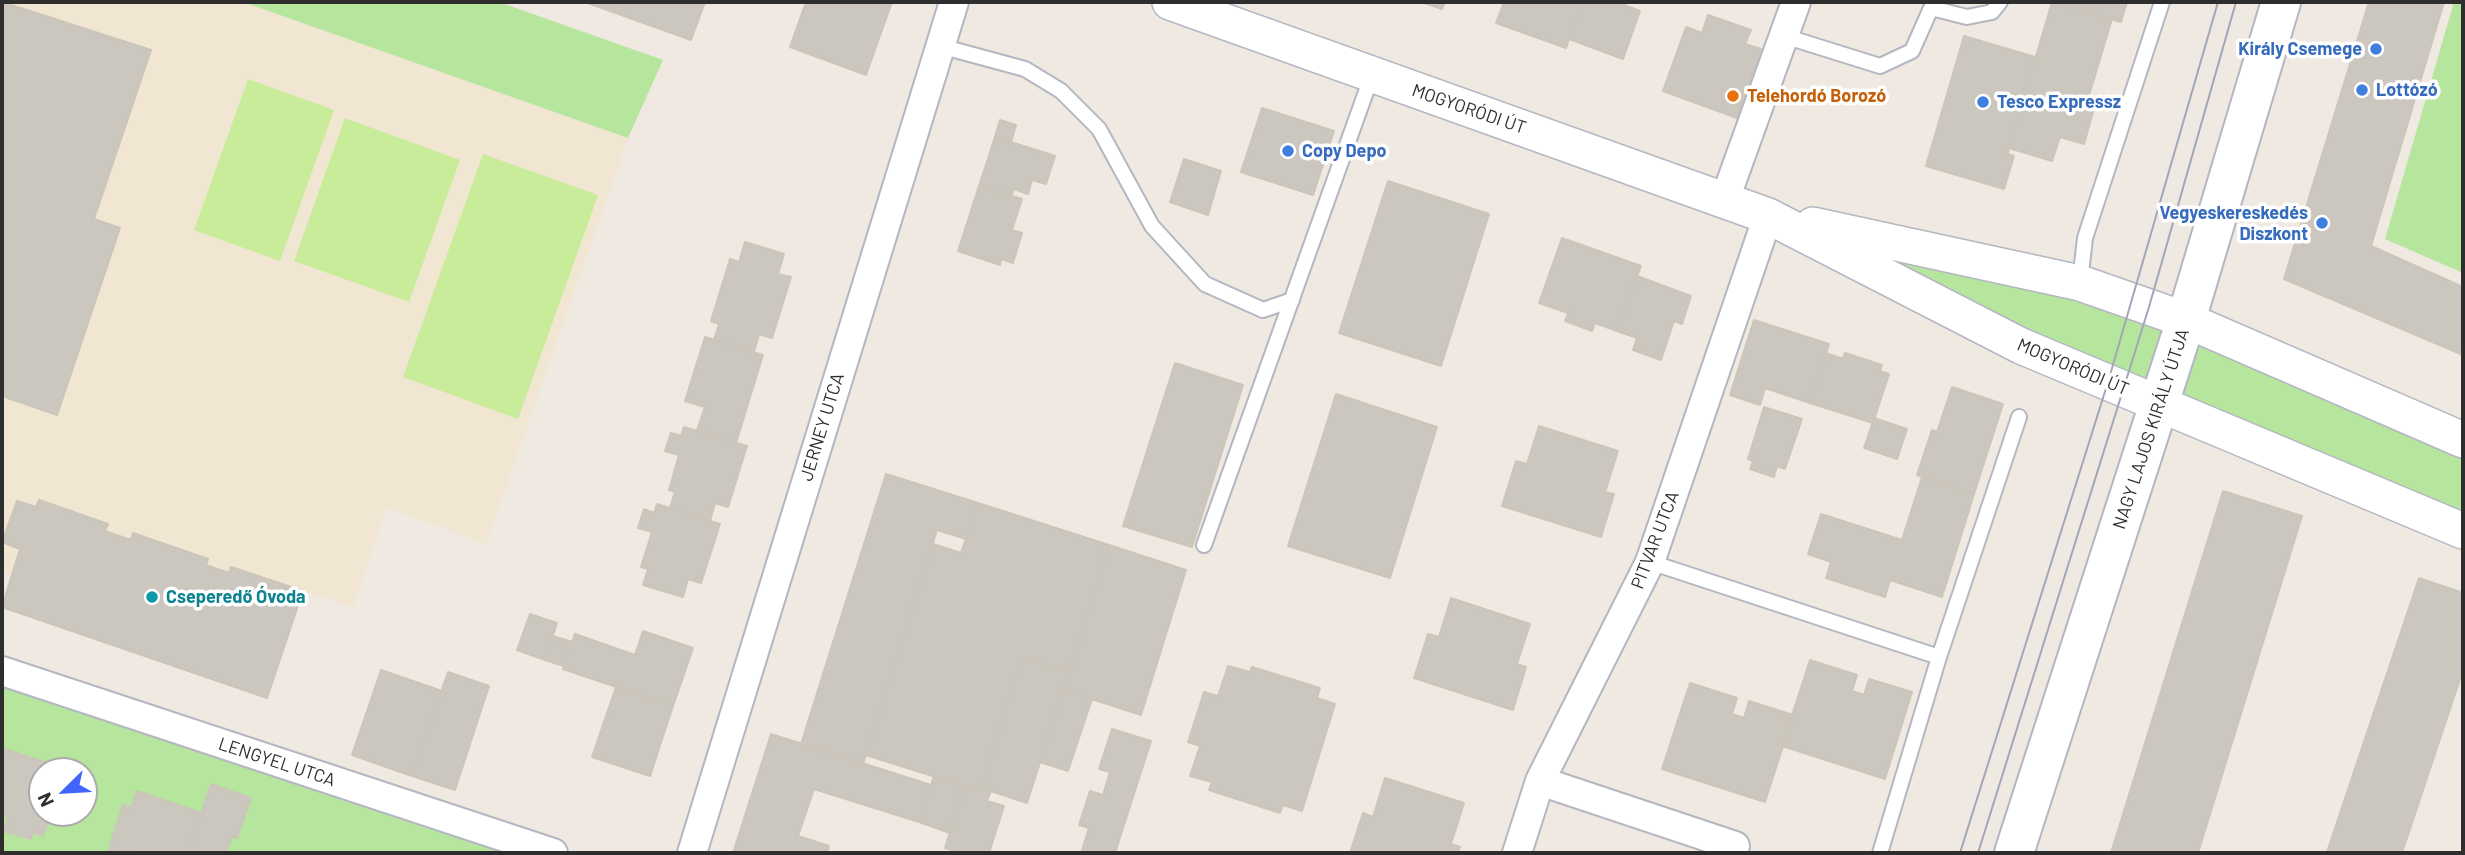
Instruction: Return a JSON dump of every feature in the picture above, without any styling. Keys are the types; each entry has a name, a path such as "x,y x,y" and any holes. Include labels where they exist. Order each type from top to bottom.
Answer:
{"main road":[{"name":"NAGY LAJOS KIRÁLY ÚTJA","path":"2014,853 2186,320 2281,2"}],"street":[{"name":"JERNEY UTCA","path":"692,853 954,2"},
{"name":"MOGYORÓDI ÚT","path":"1170,2 1768,216 2021,346 2463,531"},
{"path":"1725,199 1796,2"},
{"name":"MOGYORÓDI ÚT","path":"1768,216 2080,283 2186,320 2463,440"},
{"name":"PITVAR UTCA","path":"1517,853 1540,780 1650,562 1768,216"},
{"name":"LENGYEL UTCA","path":"2,671 553,853"},
{"path":"1540,780 1735,846 1732,853"}],"lane":[{"path":"1784,36 1880,66 1912,51 1931,8 1967,17 1992,12 2000,2"},
{"path":"2080,283 2085,238 2162,2"},
{"path":"940,46 1025,69 1061,91 1099,129 1152,226 1205,284 1263,310 1292,300"},
{"path":"1204,545 1372,75"},
{"path":"1880,853 1940,657 2019,417"},
{"path":"1650,562 1940,657"}],"shaded area":[{"path":"2,2 243,2 628,138 486,544 386,507 353,607 302,591 267,697 2,607 11,574 2,570"}],"green space":[{"path":"243,2 499,2 663,60 628,138"},
{"path":"2454,2 2463,2 2463,273 2385,239"},
{"path":"248,79 334,110 280,261 194,230"},
{"path":"345,118 460,160 409,302 294,261"},
{"path":"483,154 598,195 518,419 403,377"},
{"path":"1768,216 2080,283 2463,440 2463,531"},
{"path":"2,672 549,853 2,853"}],"building":[{"path":"2,2 151,50 94,219 120,228 57,415 2,396"},
{"path":"585,2 705,2 691,40"},
{"path":"806,2 892,2 866,75 790,47"},
{"path":"1421,2 1445,2 1442,9"},
{"path":"1504,2 1582,2 1566,48 1496,23"},
{"path":"1582,2 1617,2 1640,11 1623,59 1569,39"},
{"path":"2052,2 2127,2 2121,22"},
{"path":"2052,2 2112,19 2085,109 2093,112 2084,144 2060,137 2052,161 2009,148"},
{"path":"2369,2 2444,2 2371,246 2463,287 2463,355 2284,279"},
{"path":"1708,15 1751,30 1745,44 1761,49 1737,118 1663,91 1686,27 1702,33"},
{"name":"Tesco Expressz","path":"1964,36 2035,57 2009,148 2008,154 2014,156 2004,189 1926,166"},
{"name":"Copy Depo","path":"1262,108 1334,131 1313,195 1241,172"},
{"path":"1000,120 1016,125 1011,142 995,137"},
{"path":"995,137 1055,156 1046,184 1032,180 1028,194 1014,189 1011,196 979,186"},
{"path":"1184,159 1221,171 1208,215 1170,202"},
{"path":"1388,181 1489,214 1441,366 1339,333"},
{"path":"979,186 1022,199 1012,230 1022,233 1013,263 1001,259 1000,265 958,251"},
{"path":"1562,238 1641,266 1617,331 1595,323 1592,331 1565,321 1568,313 1539,303"},
{"path":"745,242 784,254 778,274 791,277 772,338 759,334 754,352 714,340 719,324 711,321 730,259 739,262"},
{"path":"1637,276 1691,296 1682,324 1674,321 1661,360 1633,350 1637,338 1617,331"},
{"path":"1754,320 1829,344 1810,403 1765,388 1760,405 1730,395"},
{"path":"705,337 763,355 736,443 697,430 705,407 685,401"},
{"path":"1826,353 1843,359 1845,353 1882,365 1880,371 1889,374 1873,423 1810,403"},
{"path":"1175,363 1243,385 1192,547 1123,526"},
{"path":"1952,387 2003,404 1974,494 1917,475 1932,430 1937,432"},
{"path":"1336,394 1437,427 1390,578 1288,546"},
{"path":"1764,407 1802,419 1785,469 1777,466 1774,477 1750,469 1753,461 1748,459"},
{"path":"1874,418 1907,429 1897,459 1864,448"},
{"path":"1539,426 1618,451 1605,492 1614,494 1601,537 1502,506 1516,461 1527,464"},
{"path":"684,427 747,446 728,507 715,503 710,521 670,508 675,492 669,490 679,455 665,451 671,433 681,436"},
{"path":"886,474 978,503 966,539 937,530 863,764 801,744"},
{"path":"1922,477 1974,494 1942,597 1890,580 1885,597 1826,578 1831,562 1808,554 1821,514 1902,540"},
{"path":"2223,491 2302,516 2198,853 2111,853"},
{"name":"Cseperedő Óvoda","path":"39,500 108,524 105,531 131,540 133,533 208,559 206,565 229,573 231,567 303,591 267,698 2,607 20,549 2,542 17,501 36,507"},
{"path":"978,503 1109,545 1069,672 1022,657 980,791 866,755 933,544 961,553"},
{"path":"657,504 720,524 701,583 688,579 683,597 643,585 648,569 641,567 652,532 638,528 644,509 654,513"},
{"path":"1109,545 1186,570 1141,715 1064,690"},
{"path":"2419,578 2463,593 2463,670 2402,853 2327,852"},
{"path":"1451,598 1530,624 1517,664 1526,667 1513,710 1414,678 1428,634 1439,637"},
{"path":"530,614 557,623 545,660 517,650"},
{"path":"643,631 693,648 673,706 563,669 575,634 635,655"},
{"path":"553,636 572,642 564,666 545,660"},
{"path":"1022,657 1069,672 1027,803 991,791 987,801 1004,806 989,853 960,853 945,848 964,786 980,791"},
{"path":"1810,660 1857,675 1852,691 1864,695 1869,679 1912,692 1885,779 1782,746"},
{"path":"1228,666 1250,672 1252,667 1320,688 1317,698 1335,704 1302,811 1283,805 1280,813 1209,790 1212,782 1190,776 1200,746 1188,742 1204,692 1218,696"},
{"path":"381,670 442,691 412,776 352,755"},
{"path":"448,672 489,686 455,790 412,776"},
{"path":"1690,683 1737,698 1732,714 1744,718 1749,701 1793,715 1765,802 1662,769"},
{"path":"616,687 673,706 650,776 592,757"},
{"path":"1064,690 1092,699 1068,771 1040,762"},
{"path":"1112,729 1151,741 1115,853 1081,853 1089,828 1079,825 1090,791 1103,795 1110,772 1099,769"},
{"path":"771,734 931,785 919,822 814,789 798,836 829,846 827,853 733,853"},
{"path":"2,748 8,750 2,768"},
{"path":"8,750 29,757 28,827 46,827 43,836 33,832 31,839 3,831 8,818 2,816 2,768"},
{"path":"934,776 964,786 950,833 919,822"},
{"path":"1385,778 1464,803 1451,844 1460,847 1458,853 1350,853 1363,813 1373,817"},
{"path":"211,784 251,798 237,838 232,836 226,853 188,853"},
{"path":"137,791 201,813 188,853 108,851 123,805 131,808"}],"tram line":[{"path":"1960,853 2108,382 2218,2"},
{"path":"1978,853 2149,307 2236,2"}],"place":[{"name":"Király Csemege","path":"2376,49"},
{"name":"Lottózó","path":"2362,90"},
{"name":"Telehordó Borozó","path":"1733,96"},
{"name":"Tesco Expressz","path":"1983,102"},
{"name":"Copy Depo","path":"1288,151"},
{"name":"Vegyeskereskedés Diszkont","path":"2322,223"},
{"name":"Cseperedő Óvoda","path":"152,597"}]}
